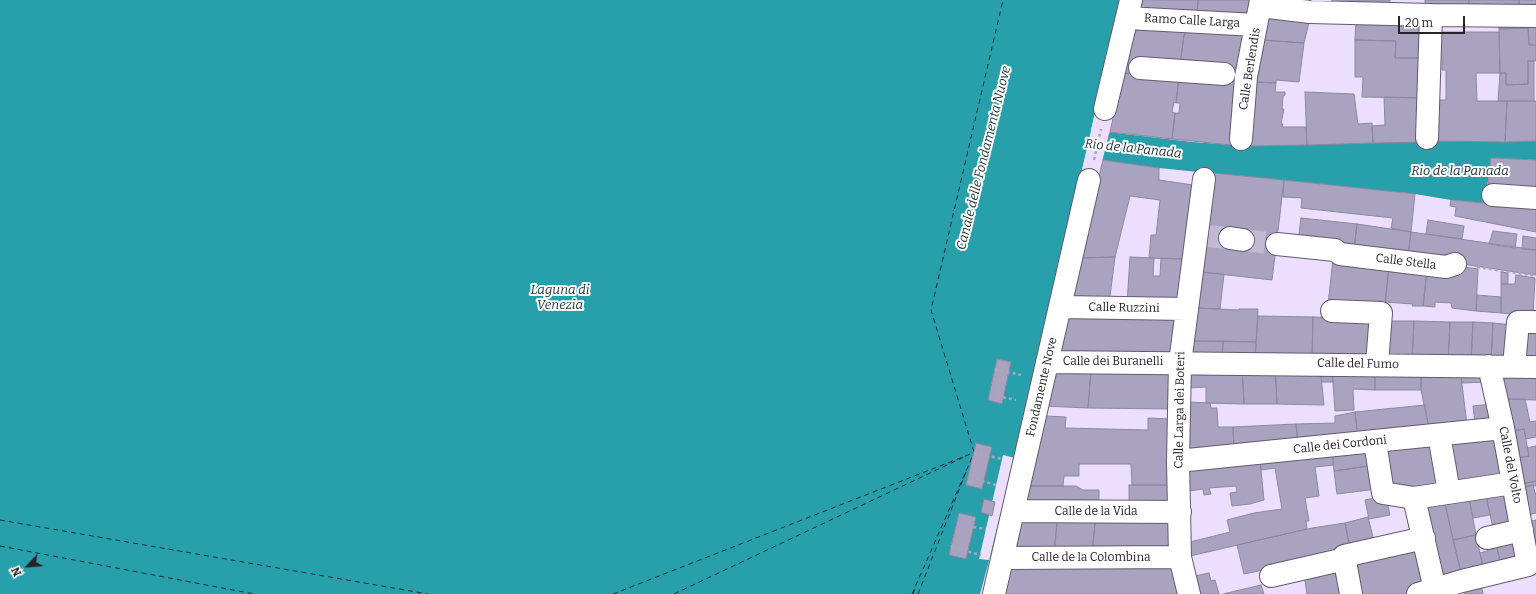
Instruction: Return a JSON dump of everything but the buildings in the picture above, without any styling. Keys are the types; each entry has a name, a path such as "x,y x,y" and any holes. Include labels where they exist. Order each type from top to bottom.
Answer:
{"street":[{"name":"Ramo Calle Larga","path":"1129,9 1259,10 1431,15 1536,16"},
{"path":"1105,109 1126,67 1129,9"},
{"name":"Calle Berlendis","path":"1241,139 1236,75 1259,10"},
{"path":"1427,138 1431,15"},
{"path":"1126,67 1236,75"},
{"name":"Calle Larga dei Boteri","path":"1189,594 1180,557 1178,461 1180,363 1187,309 1201,236 1204,179"},
{"name":"Fondamente Nove","path":"994,594 1089,180"},
{"path":"1493,194 1536,198"},
{"name":"Calle Stella","path":"1277,244 1335,250 1340,254 1446,267 1455,264"},
{"name":"Calle Ruzzini","path":"1060,307 1187,309"},
{"path":"1332,311 1381,313 1378,364"},
{"path":"1514,366 1518,322 1535,321"},
{"name":"Calle dei Buranelli","path":"1047,362 1180,363"},
{"name":"Calle del Fumo","path":"1180,363 1378,364 1536,367"},
{"name":"Calle del Volto","path":"1430,592 1462,581 1528,565 1526,522 1513,483 1503,428 1489,366"},
{"name":"Calle dei Cordoni","path":"1178,461 1503,428"},
{"path":"1439,435 1449,492"},
{"path":"1375,442 1383,493 1414,498 1513,483"},
{"path":"1414,498 1424,540 1430,592"},
{"name":"Calle de la Vida","path":"1013,511 1180,512"},
{"path":"1486,535 1526,522"},
{"path":"1352,594 1344,556 1424,540"},
{"name":"Calle de la Colombina","path":"1003,558 1180,557"},
{"path":"1271,576 1345,559"}],"path":[{"path":"1094,156 1100,134"},
{"path":"1455,264 1536,276"},
{"path":"1020,401 997,396 1001,375 995,369 1028,376"},
{"path":"996,484 975,479 974,453 1002,459"},
{"path":"980,555 951,547 973,527 986,530"}],"water":[{"name":"Laguna di Venezia","path":"0,0 1120,0 1091,130 1192,142 1249,146 1434,141 1536,141 1536,160 1491,158 1485,203 1451,200 1415,194 1159,168 1085,158 1009,487 980,594 0,594"}],"pier":[{"path":"1096,109 1098,109 1094,128 1110,130 1102,162 1086,160 1082,179 1080,178"},
{"path":"1003,455 1015,458 989,560 979,559"}],"ferry route":[{"path":"974,452 931,310 1003,0"},
{"path":"613,594 973,453"},
{"path":"912,594 974,453"},
{"path":"674,594 964,457"},
{"path":"918,594 966,472"},
{"path":"0,520 428,594"},
{"path":"0,546 254,594"},
{"path":"913,594 915,589"}],"tunnel":[{"path":"1205,236 1230,238"},
{"path":"1243,240 1277,244"}],"water label":[{"name":"Rio de la Panada","path":"1133,149"},
{"name":"Canale delle Fondamenta Nuove","path":"984,158"},
{"name":"Rio de la Panada","path":"1460,171"}]}
